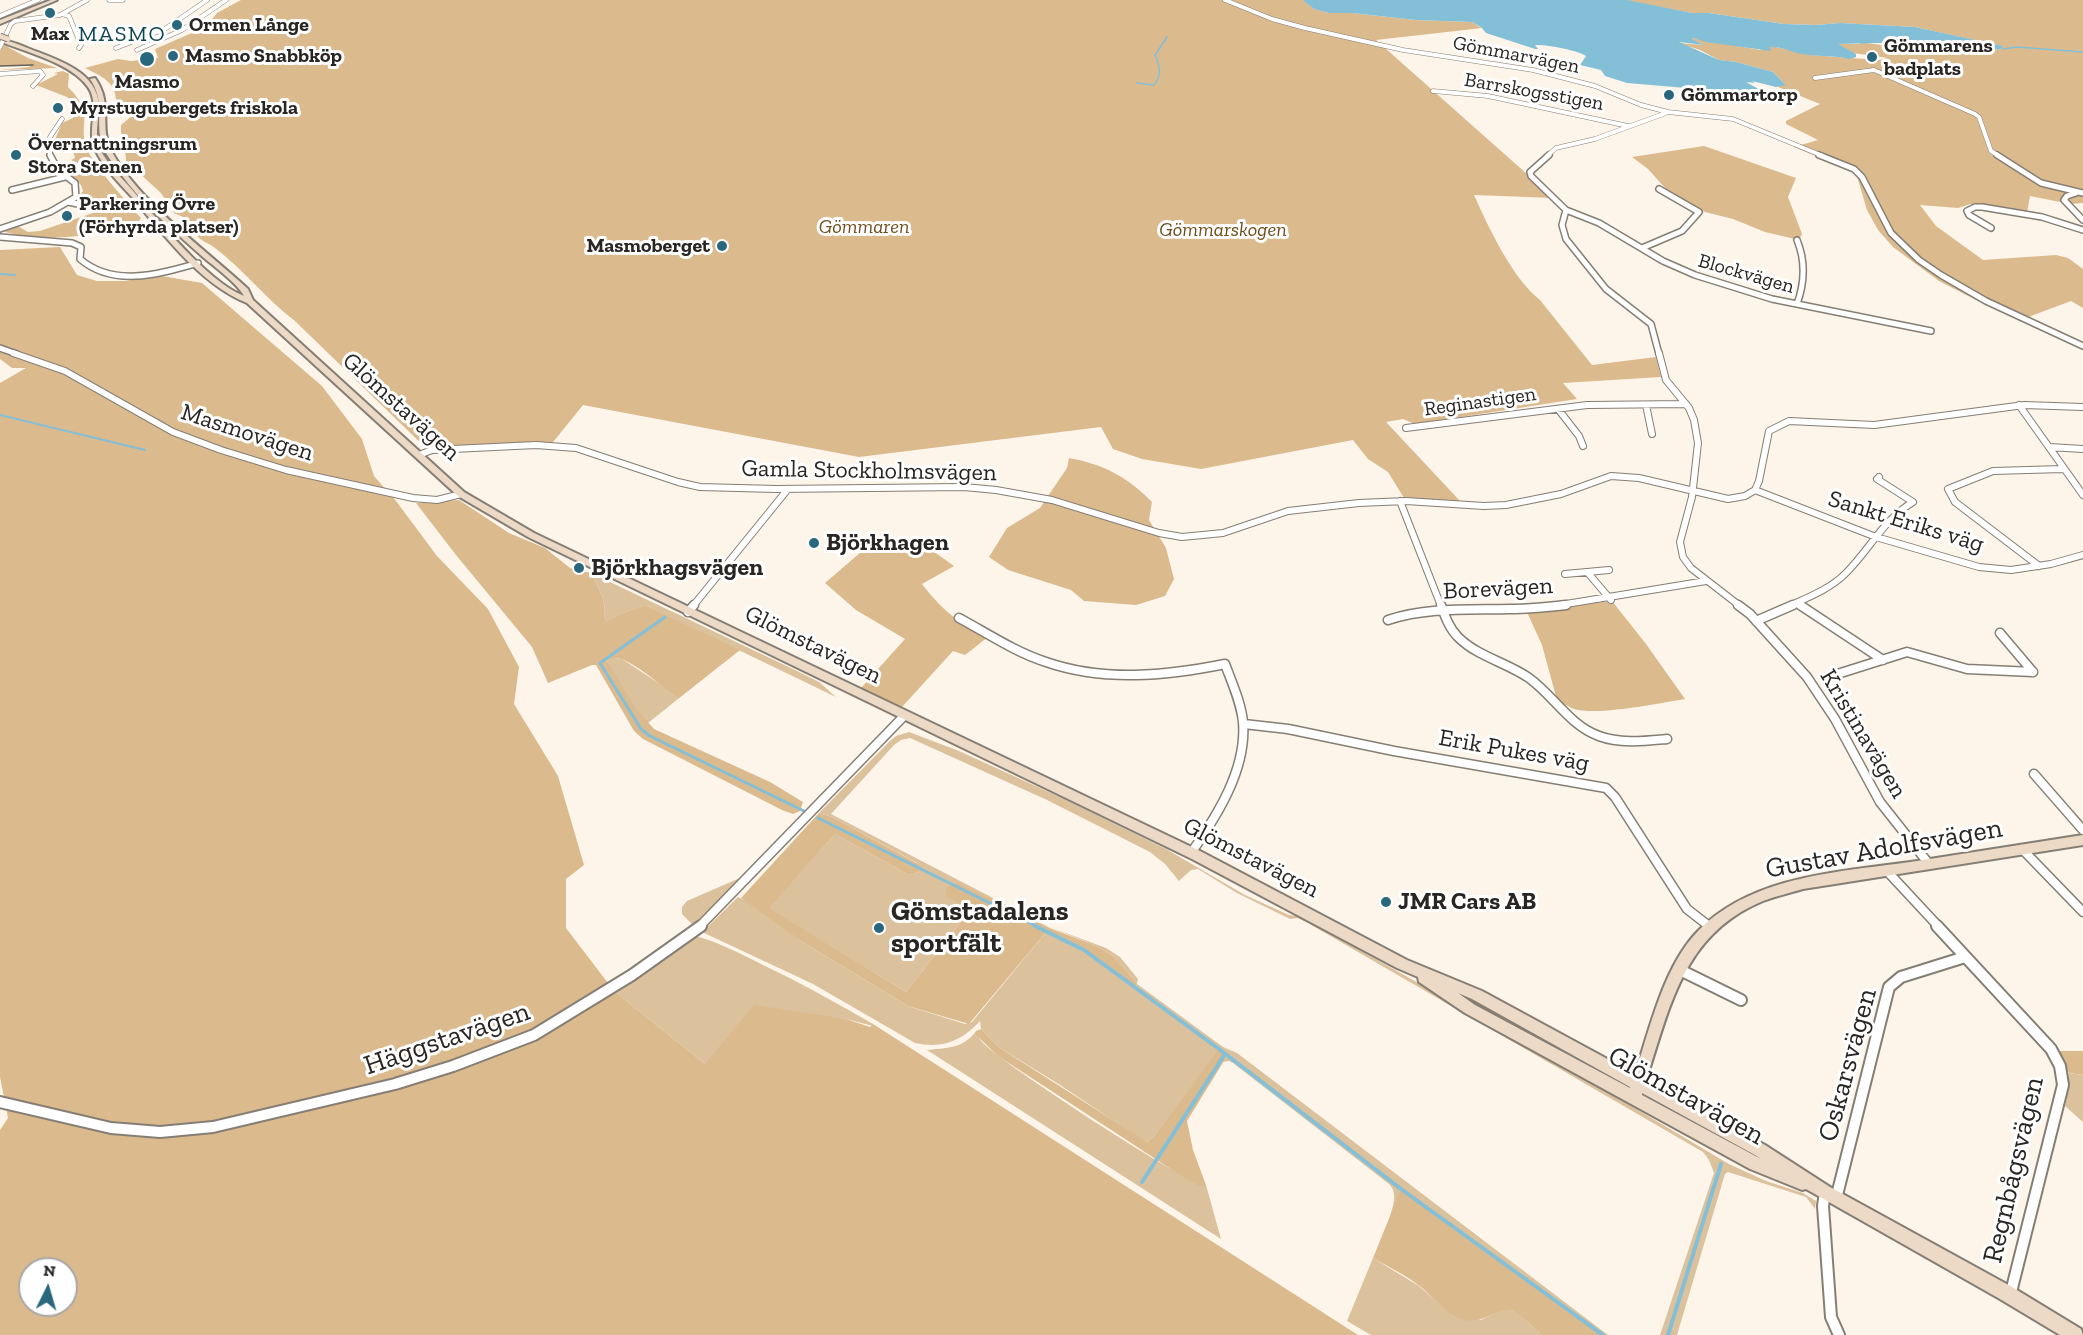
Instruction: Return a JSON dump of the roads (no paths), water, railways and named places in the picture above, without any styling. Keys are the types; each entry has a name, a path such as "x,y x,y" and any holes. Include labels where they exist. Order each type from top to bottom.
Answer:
{"main road":[{"path":"0,20 49,0"},
{"path":"0,20 55,0"},
{"path":"4,39 78,68 95,81 103,93 102,135 111,155 162,216 246,291 250,301"},
{"path":"4,39 68,69 88,84 97,102 93,132 100,153 140,203 198,263 235,295 250,301"},
{"path":"198,263 203,259 204,253"},
{"path":"198,263 211,263 225,276 232,278"},
{"name":"Glömstavägen","path":"250,301 461,494 531,535 1191,853 1402,964 1470,1009 1636,1090 1755,1164 1831,1196 2075,1335"},
{"name":"Gustav Adolfsvägen","path":"1636,1090 1677,969 1691,946 1709,926 1742,904 1770,892 1886,870 2083,840"}],"street":[{"path":"0,20 38,0"},
{"path":"0,47 14,21 62,14 87,0"},
{"path":"109,0 123,0"},
{"path":"116,48 161,31 207,0"},
{"path":"137,50 183,30 226,0"},
{"name":"Gömmarvägen","path":"1225,0 1287,24 1389,47 1552,74 1595,86 1641,105 1668,112 1703,114 1739,121 1847,166 1866,179 1889,232 1927,265 1985,302 2050,329 2083,346"},
{"path":"62,14 70,18 81,45 79,48"},
{"path":"1825,83 1815,78 1869,69 1915,87 1979,117 1989,150 2026,174 2041,183 2082,193"},
{"path":"0,74 40,71 43,75 33,86"},
{"name":"Barrskogsstigen","path":"1433,91 1501,99 1630,126"},
{"path":"1566,210 1531,176 1531,170 1556,148 1596,139 1668,112"},
{"path":"1,227 50,212 76,197 75,183 65,177 50,161 48,146 57,123 62,119"},
{"path":"12,190 65,177"},
{"path":"1642,248 1675,236 1688,228 1699,212 1659,189"},
{"path":"2082,193 2069,195 2064,200 2083,220"},
{"path":"68,202 78,204 83,208"},
{"path":"1991,228 1967,211 1975,207 1992,208 2042,217 2083,230"},
{"name":"Blockvägen","path":"1566,210 1599,223 1671,265 1695,275 1797,304 1931,331"},
{"name":"Kristinavägen","path":"1566,210 1562,225 1566,239 1606,289 1651,324 1666,380 1686,404 1694,420 1698,442 1694,491 1682,528 1680,550 1690,568 1756,621 1819,693 1880,802 1929,864"},
{"path":"0,237 72,243 81,247 80,259 88,269 107,275 133,276 161,273 198,263"},
{"path":"1797,240 1805,273 1797,304"},
{"name":"Masmovägen","path":"0,348 65,371 173,432 253,461 412,498 433,500 461,494"},
{"name":"Reginastigen","path":"1407,428 1587,405 1686,404"},
{"path":"1646,405 1652,434"},
{"path":"1755,490 1759,481 1769,431 1785,422 1803,420 1878,425 2019,405 2083,407"},
{"path":"2019,405 2083,495"},
{"name":"Reginastigen","path":"1557,409 1579,436 1583,446"},
{"name":"Gamla Stockholmsvägen","path":"419,455 432,450 561,446 594,452 691,486 788,489 964,487 996,490 1052,500 1159,533 1182,537 1223,533 1288,511 1400,501 1484,506 1506,505 1561,494 1611,476 1639,478 1728,499 1745,496 1755,490"},
{"path":"2049,447 2083,449"},
{"path":"2039,566 1955,502 1948,489 1993,471 2063,469"},
{"path":"1879,477 1879,481 1913,502"},
{"path":"688,612 788,489"},
{"name":"Sankt Eriks väg","path":"1755,490 1876,537 1980,567 2007,571 2070,560 2083,555"},
{"path":"1756,621 1821,592 1840,578 1897,510 1921,498"},
{"path":"1400,501 1449,626 1460,640 1526,677 1558,708 1593,733 1621,741 1668,739"},
{"name":"Borevägen","path":"1565,574 1609,570"},
{"path":"1588,573 1611,600"},
{"name":"Borevägen","path":"1388,620 1407,614 1526,609 1611,600 1706,581"},
{"path":"1798,603 1883,660"},
{"path":"959,618 1046,662 1088,672 1163,674 1225,664 1244,724 1241,747 1228,795 1191,853"},
{"path":"1828,677 1907,652 1967,669 2032,672 2000,633"},
{"name":"Häggstavägen","path":"0,1102 128,1130 160,1132 194,1129 250,1119 395,1084 453,1066 524,1039 610,988 706,922 904,716"},
{"name":"Erik Pukes väg","path":"1244,724 1288,729 1394,751 1606,788 1615,797 1687,909 1709,926"},
{"path":"2034,774 2083,830"},
{"path":"2022,849 2083,912"},
{"name":"Regnbågsvägen","path":"1886,870 2050,1049 2062,1072 2063,1085 2048,1152 2010,1296"},
{"name":"Oskarsvägen","path":"1839,1335 1831,1317 1823,1206 1831,1196 1889,987 1901,977 1965,957"},
{"path":"1677,969 1742,1000"}],"water":[{"path":"1303,0 1627,0 1692,13 1709,13 1784,24 1840,23 1915,27 2003,46 2001,49 1980,51 1937,48 1939,51 1880,43 1838,44 1856,54 1856,57 1850,59 1808,55 1778,47 1769,47 1771,51 1706,42 1694,38 1692,39 1704,45 1679,42 1719,60 1773,72 1786,85 1776,87 1752,81 1755,83 1746,82 1764,92 1753,95 1740,93 1728,98 1686,88 1627,83 1605,76 1601,70 1580,65 1586,56 1582,54 1546,45 1535,45 1538,49 1535,49 1486,33 1472,22 1329,13 1314,9"}],"waterway":[{"path":"1137,83 1154,85 1157,81 1159,70 1155,55 1167,37"},
{"path":"2003,49 2017,47 2083,52"},
{"path":"0,274 15,275"},
{"path":"0,415 145,450"},
{"path":"665,617 600,663 641,729 650,736 804,811"},
{"path":"818,818 1038,927"},
{"path":"1035,926 1084,950 1219,1049 1401,1189 1603,1335"},
{"path":"1142,1182 1225,1054"},
{"path":"1668,1335 1721,1164"}],"railway":[{"path":"0,66 33,65"}],"place":[{"name":"Max","path":"50,13"},
{"name":"Ormen Långe","path":"177,25"},
{"name":"Masmo Snabbköp","path":"173,56"},
{"name":"Gömmarens badplats","path":"1872,57"},
{"name":"Masmo","path":"147,59"},
{"name":"Gömmartorp","path":"1669,95"},
{"name":"Myrstugubergets friskola","path":"58,108"},
{"name":"Övernattningsrum Stora Stenen","path":"16,155"},
{"name":"Parkering Övre (Förhyrda platser)","path":"67,216"},
{"name":"Masmoberget","path":"722,246"},
{"name":"Björkhagen","path":"814,543"},
{"name":"Björkhagsvägen","path":"579,568"},
{"name":"JMR Cars AB","path":"1386,902"},
{"name":"Gömstadalens sportfält","path":"879,928"}],"district":[{"name":"MASMO","path":"122,35"}],"park label":[{"name":"Gömmaren","path":"864,227"},
{"name":"Gömmarskogen","path":"1223,230"}]}
